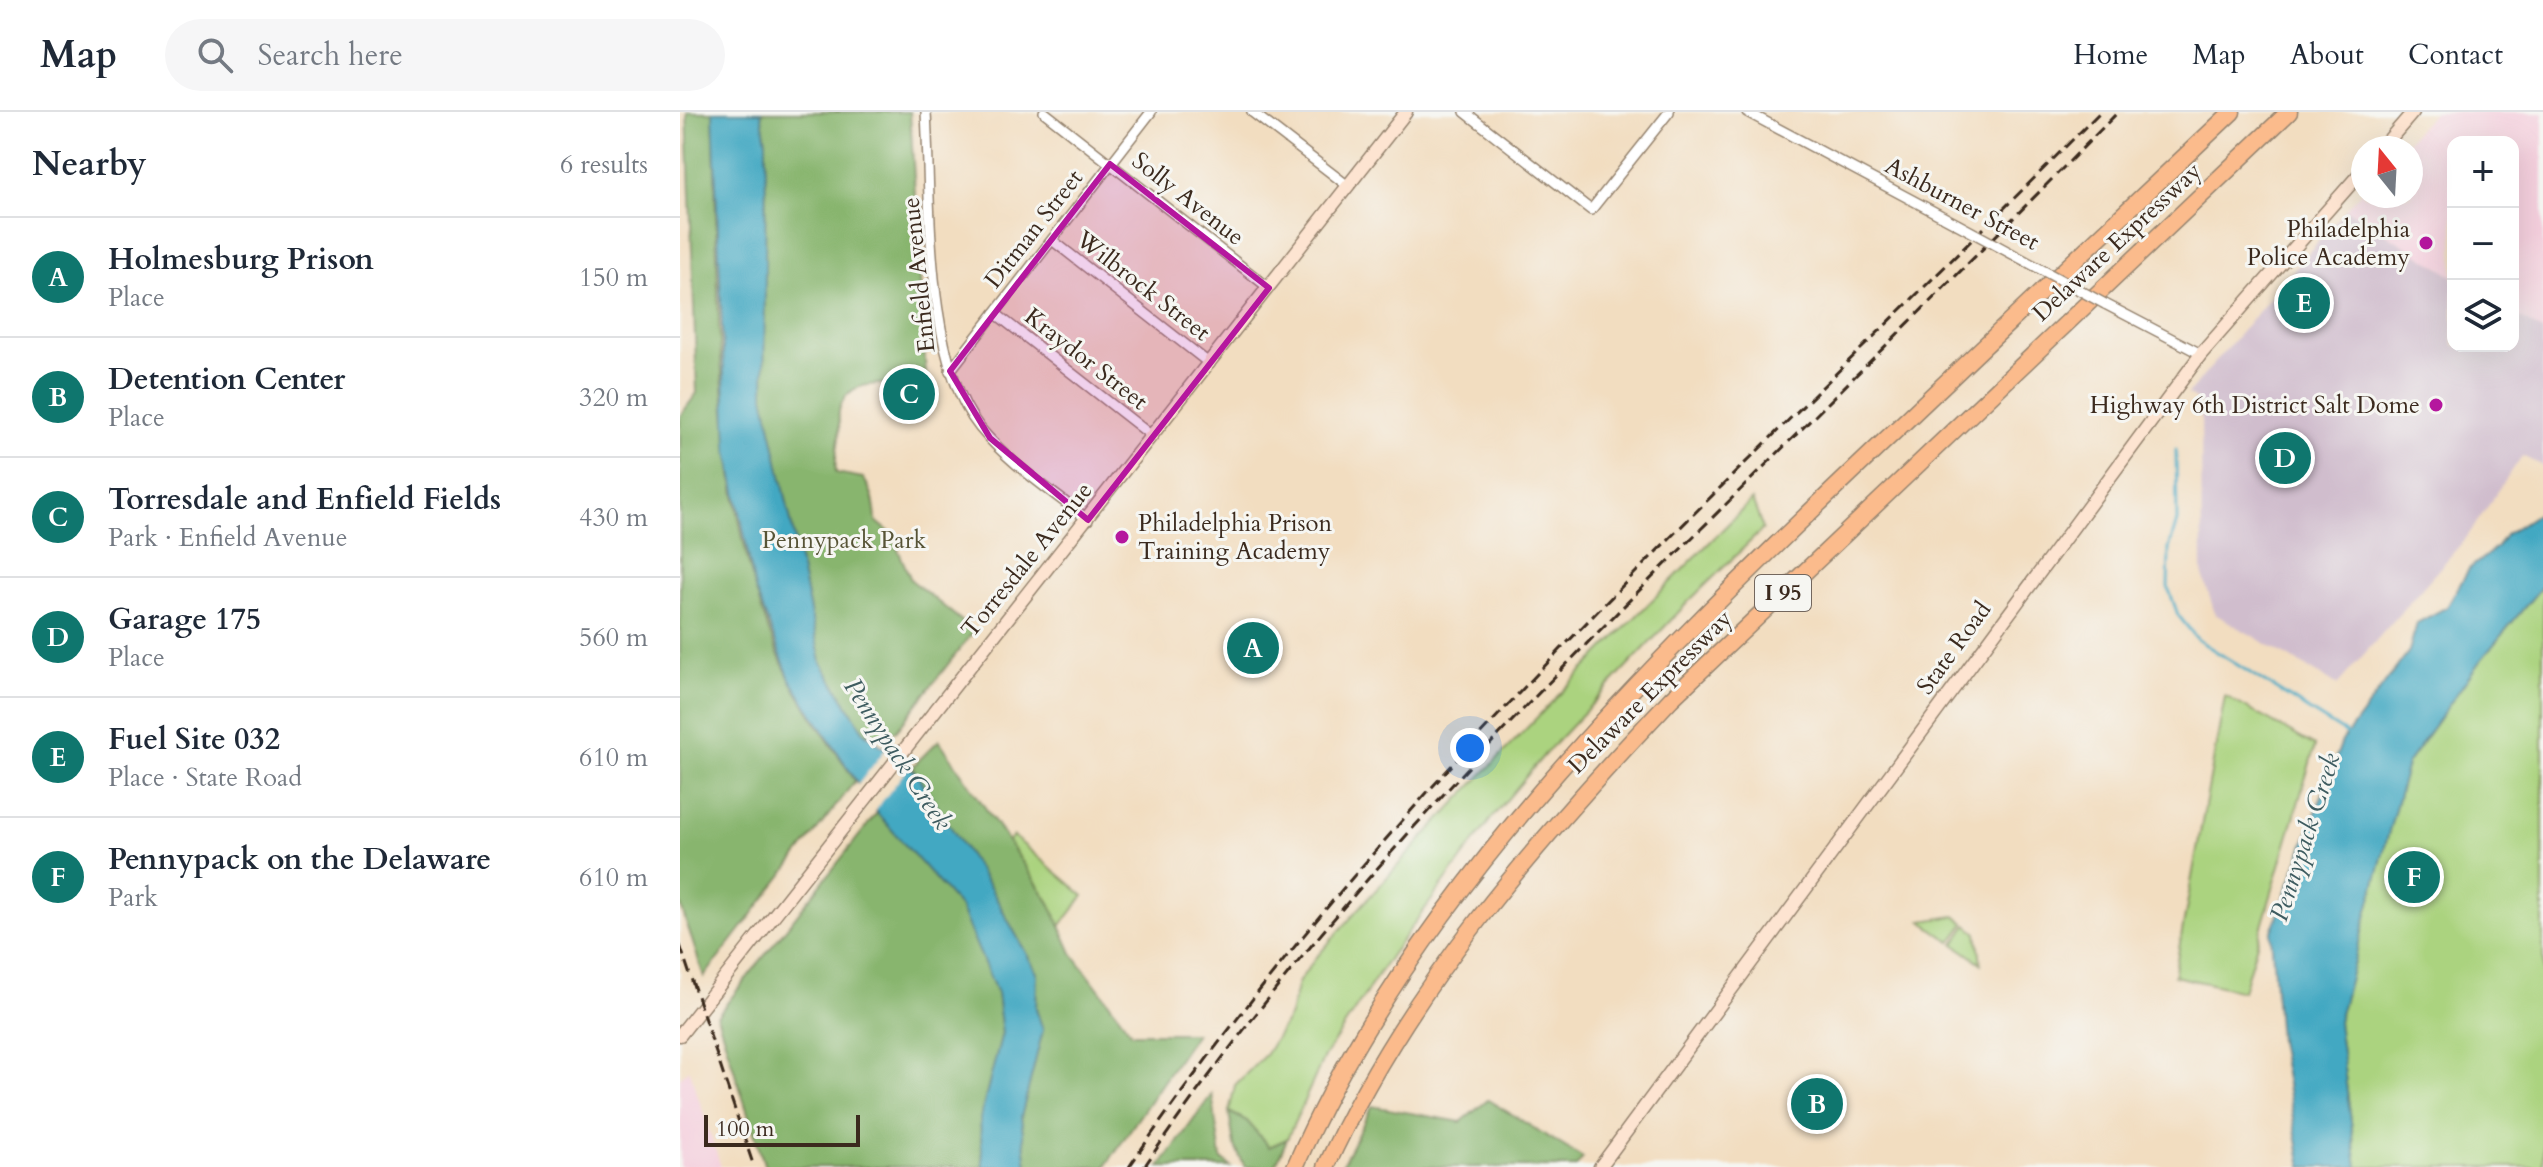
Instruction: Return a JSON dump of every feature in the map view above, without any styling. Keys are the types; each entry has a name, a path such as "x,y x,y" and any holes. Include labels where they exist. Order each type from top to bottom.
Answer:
{"highway":[{"name":"Delaware Expressway","path":"1295,1167 1363,1036 1437,926 1551,781 1657,661 2232,112"},
{"name":"Delaware Expressway","path":"1326,1167 1390,1045 1455,948 1589,787 1671,699 2289,112"}],"main road":[{"name":"Torresdale Avenue","path":"680,1035 1406,112"},
{"path":"2392,136 2413,112"},
{"name":"State Road","path":"1600,1167 2201,354 2351,184"}],"street":[{"name":"Enfield Avenue","path":"926,112 939,306 950,371 963,402 990,438 1088,520"},
{"name":"Solly Avenue","path":"1044,112 1269,288"},
{"name":"Ditman Street","path":"950,371 1151,112"},
{"path":"1252,112 1348,186"},
{"path":"1465,112 1589,209 1669,112"},
{"name":"Ashburner Street","path":"1747,112 2201,354"},
{"name":"Wilbrock Street","path":"1052,240 1210,364"},
{"name":"Kraydor Street","path":"995,313 1152,436"}],"highlighted area":[{"path":"1110,164 1269,288 1088,520 990,438 950,371"}],"shaded area":[{"name":"Philadelphia Police Academy","path":"2434,112 2543,112 2543,332 2519,317 2519,136 2447,136 2447,272 2346,209 2351,203 2351,208 2423,208 2423,136 2412,136"},
{"path":"2346,209 2447,272 2447,352 2519,352 2519,317 2543,332 2543,466 2522,456 2467,537 2337,685 2215,614 2202,572 2201,403 2188,394"},
{"path":"689,1069 721,1167 680,1167 680,1078"}],"green space":[{"path":"687,112 713,112 724,402 732,477 745,550 764,617 790,679 855,781 704,977 680,903 680,416 697,393"},
{"name":"Pennypack Park","path":"761,112 910,112 926,377 919,386 872,384 851,391 839,411 836,473 863,478 873,498 876,521 891,533 911,580 974,631 896,731 880,735 864,732 821,662 764,396 766,142"},
{"path":"1752,500 1763,529 1689,601 1545,754 1494,815 1391,955 1324,1057 1287,1139 1269,1147 1247,1121 1229,1112 1235,1085 1266,1054 1290,1015 1298,983 1314,960 1474,783"},
{"path":"2543,585 2543,1167 2357,1167 2338,1022 2407,764 2480,661"},
{"path":"2225,696 2315,746 2243,991 2174,976"},
{"path":"939,740 1050,903 1072,953 1132,1033 1196,1033 1105,1167 1027,1167 1021,1117 1043,1030 1036,1009 1037,973 991,889 915,772 913,766"},
{"path":"877,813 960,907 997,993 1002,1033 980,1119 983,1167 765,1167 717,1016"},
{"path":"1013,836 1084,896 1060,926 1050,903 1008,841"},
{"path":"1955,916 1965,923 1951,942 1922,921"},
{"path":"1967,925 1977,933 1981,963 1954,944"},
{"path":"1212,1094 1221,1158 1231,1167 1160,1167"},
{"path":"1488,1100 1583,1158 1576,1167 1341,1167 1372,1106 1461,1122"},
{"path":"1229,1112 1247,1121 1269,1147 1287,1139 1275,1167 1245,1167 1234,1145"}],"water":[{"path":"713,112 761,112 766,142 764,396 821,662 864,732 915,772 991,889 1037,973 1036,1009 1043,1030 1021,1117 1027,1167 983,1167 980,1119 1002,1033 997,993 960,907 877,813 790,679 755,589 727,446"},
{"path":"2543,510 2543,585 2480,661 2407,764 2338,1022 2357,1167 2302,1167 2279,1041 2271,934 2342,741 2409,651 2417,623 2447,607 2469,569 2497,547 2505,535"}],"pier":[{"path":"888,746 911,764 874,812 857,786"}],"waterway":[{"path":"2176,449 2177,521 2169,549 2168,587 2178,615 2198,640 2350,736"}],"railway":[{"path":"1129,1167 1235,1022 1348,883 1467,749 1590,618 2100,112"},
{"path":"1144,1167 1206,1079 1272,994 1411,830 1558,673 2118,112"},
{"path":"680,945 754,1167"}],"place":[{"name":"Philadelphia Police Academy","path":"2426,243"},
{"name":"Fuel Site 032","path":"2304,303"},
{"name":"Torresdale and Enfield Fields","path":"909,394"},
{"name":"Highway 6th District Salt Dome","path":"2436,405"},
{"name":"Garage 175","path":"2285,458"},
{"name":"Philadelphia Prison Training Academy","path":"1122,537"},
{"name":"Holmesburg Prison","path":"1253,648"},
{"name":"Pennypack on the Delaware","path":"2414,877"},
{"name":"Detention Center","path":"1817,1104"}],"water label":[{"name":"Pennypack Creek","path":"898,754"},
{"name":"Pennypack Creek","path":"2305,837"}]}
